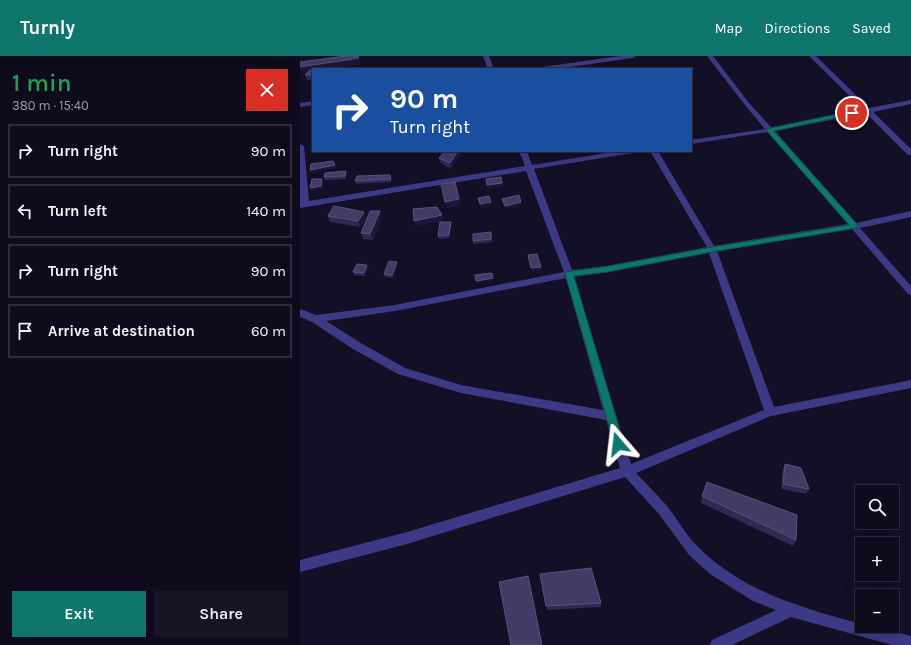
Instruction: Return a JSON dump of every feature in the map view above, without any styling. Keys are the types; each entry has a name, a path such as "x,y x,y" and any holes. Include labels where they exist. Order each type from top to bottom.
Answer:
{"street":[{"path":"486,56 491,68"},
{"path":"547,68 594,58 633,56"},
{"path":"710,56 747,104 911,292"},
{"path":"812,56 911,153"},
{"path":"594,58 600,68"},
{"path":"692,142 770,130 911,102"},
{"path":"300,105 312,104"},
{"path":"300,146 302,204 627,152"},
{"path":"523,152 569,274 627,471 663,510 693,550 710,565 758,596 791,610 844,626 911,643"},
{"path":"655,152 712,250 770,412"},
{"path":"315,319 395,308 502,286 854,226 911,214"},
{"path":"300,312 315,319 357,346 402,371 461,389 610,416"},
{"path":"300,566 407,538 627,471 770,412 911,384"},
{"path":"717,645 791,610"}],"building":[{"path":"346,56 358,56 359,58 300,67 300,62"},
{"path":"310,70 312,70 312,74 305,75"},
{"path":"444,152 457,152 450,163 439,158"},
{"path":"333,161 335,165 310,170 311,164"},
{"path":"346,171 345,176 324,177 325,173"},
{"path":"390,175 391,179 355,181 357,176"},
{"path":"501,177 502,183 487,185 486,179"},
{"path":"312,179 322,179 321,186 310,188"},
{"path":"455,182 459,199 445,202 441,184"},
{"path":"519,195 521,202 505,206 502,199"},
{"path":"489,196 491,202 480,204 478,198"},
{"path":"334,206 364,212 358,221 328,216"},
{"path":"437,207 442,215 414,221 413,209"},
{"path":"370,211 380,211 370,234 361,233"},
{"path":"440,222 451,222 449,235 438,236"},
{"path":"491,232 491,239 473,241 473,234"},
{"path":"537,254 541,267 531,268 528,255"},
{"path":"389,261 397,262 392,275 384,274"},
{"path":"357,264 367,265 364,273 353,272"},
{"path":"492,273 493,278 476,281 475,275"},
{"path":"785,464 801,468 809,489 783,484"},
{"path":"707,482 797,515 796,540 702,496"},
{"path":"591,568 601,603 546,606 540,574"},
{"path":"528,576 542,645 511,645 499,582"}],"route":[{"path":"618,444 569,274 608,269 854,226 770,130 852,113"}]}
